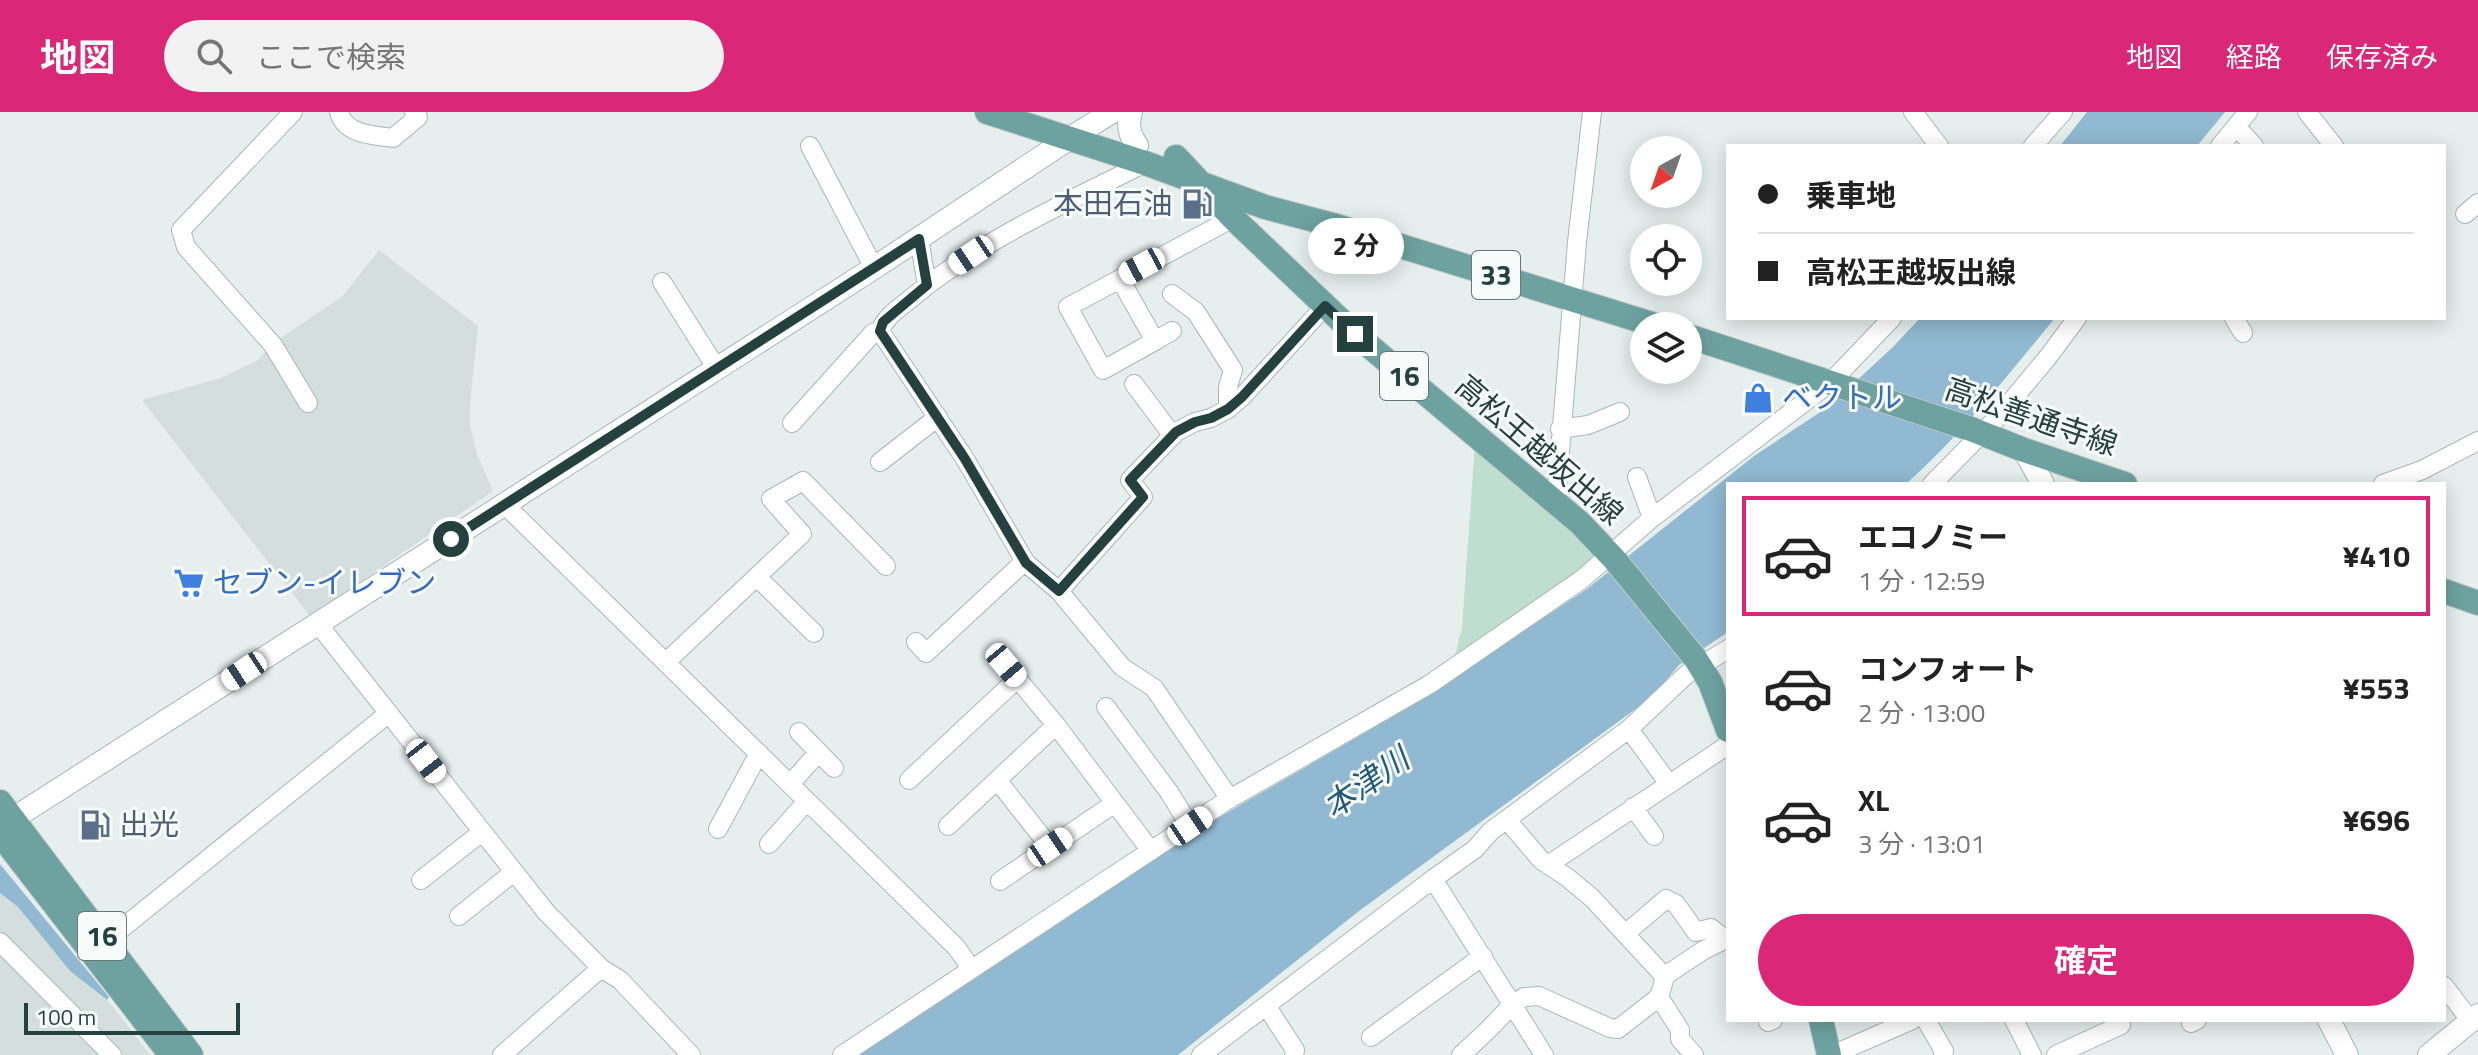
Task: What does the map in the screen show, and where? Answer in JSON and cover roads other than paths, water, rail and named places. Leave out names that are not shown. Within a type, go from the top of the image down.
[{"type":"main road","name":"33","points":[[987,112],[1094,126]]},
{"type":"main road","name":"33","points":[[1015,112],[1094,126],[1132,154],[1200,183],[1250,210],[1333,225],[1630,317]]},
{"type":"main road","name":"33","points":[[1132,154],[1176,157],[1250,210]]},
{"type":"main road","name":"33","points":[[1176,157],[1200,183]]},
{"type":"main road","name":"高松王越坂出線","points":[[1250,210],[1325,306],[1379,355],[1556,501],[1612,557],[1698,662],[1710,682],[1726,725]]},
{"type":"main road","name":"高松善通寺線","points":[[1702,341],[2119,482]]},
{"type":"main road","points":[[2446,592],[2478,603]]},
{"type":"main road","name":"16","points":[[3,820],[98,947],[171,1055]]},
{"type":"main road","name":"16","points":[[98,947],[191,1055]]},
{"type":"main road","points":[[1822,1022],[1830,1055]]},
{"type":"street","points":[[293,112],[181,230],[186,247],[273,345],[308,403]]},
{"type":"street","points":[[339,112],[340,118],[360,133],[393,138],[418,117],[414,112]]},
{"type":"street","points":[[880,331],[883,322],[927,285],[1132,154],[1131,112]]},
{"type":"street","points":[[1556,501],[1577,242],[1592,112]]},
{"type":"street","points":[[1913,112],[1937,144]]},
{"type":"street","points":[[2307,112],[2332,144]]},
{"type":"street","points":[[2035,144],[2058,114]]},
{"type":"street","points":[[2222,144],[2242,119],[2253,144]]},
{"type":"street","points":[[3,820],[318,624],[1094,126]]},
{"type":"street","points":[[810,146],[874,268]]},
{"type":"street","points":[[1172,331],[1105,374],[1062,310],[1250,210]]},
{"type":"street","points":[[919,239],[927,285]]},
{"type":"street","points":[[1120,279],[1155,341]]},
{"type":"street","points":[[662,282],[717,369]]},
{"type":"street","points":[[1172,294],[1196,312],[1233,370],[1228,387],[1228,409]]},
{"type":"street","points":[[1059,591],[1143,497],[1130,480],[1173,436],[1195,422],[1228,409],[1325,306]]},
{"type":"street","points":[[842,1055],[1230,799],[1430,684],[1581,580],[1612,557],[1652,518],[1837,384],[1890,320]]},
{"type":"street","points":[[1934,482],[1976,431],[2038,369],[2075,320]]},
{"type":"street","points":[[880,331],[965,459],[1025,561],[1059,591],[1122,667],[1154,688],[1230,799]]},
{"type":"street","points":[[792,423],[873,333],[880,331]]},
{"type":"street","points":[[1134,384],[1173,436]]},
{"type":"street","points":[[1560,429],[1588,425],[1620,412]]},
{"type":"street","points":[[880,462],[938,417]]},
{"type":"street","points":[[2389,482],[2422,470],[2478,441]]},
{"type":"street","points":[[2024,450],[2042,482]]},
{"type":"street","points":[[1637,477],[1652,518]]},
{"type":"street","points":[[666,662],[802,534],[771,499],[803,481],[886,566]]},
{"type":"street","points":[[505,505],[956,947],[971,968]]},
{"type":"street","points":[[916,642],[926,653],[1025,561]]},
{"type":"street","points":[[757,577],[814,633]]},
{"type":"street","points":[[318,624],[546,912],[601,968],[620,980],[691,1055]]},
{"type":"street","points":[[1201,1055],[1475,849],[1491,831],[1629,729],[1698,662],[1726,650]]},
{"type":"street","points":[[909,780],[1011,672],[1056,725],[1151,851]]},
{"type":"street","points":[[1106,707],[1169,792],[1190,826]]},
{"type":"street","points":[[98,947],[389,713]]},
{"type":"street","points":[[948,826],[1056,725]]},
{"type":"street","points":[[1629,729],[1669,784]]},
{"type":"street","points":[[799,732],[834,768]]},
{"type":"street","points":[[1548,865],[1726,746]]},
{"type":"street","points":[[718,829],[759,753]]},
{"type":"street","points":[[790,784],[818,753]]},
{"type":"street","points":[[997,780],[1050,847]]},
{"type":"street","points":[[769,844],[807,801]]},
{"type":"street","points":[[1000,881],[1115,803]]},
{"type":"street","points":[[1633,807],[1654,836]]},
{"type":"street","points":[[1507,820],[1541,860],[1592,898],[1665,977]]},
{"type":"street","points":[[421,880],[482,832]]},
{"type":"street","points":[[459,916],[514,872]]},
{"type":"street","points":[[1433,879],[1544,1055]]},
{"type":"street","points":[[1461,1055],[1524,997],[1539,996],[1618,1029],[1659,997],[1665,977],[1726,939],[1711,928],[1696,932],[1676,904],[1666,899],[1625,934]]},
{"type":"street","points":[[0,942],[112,1055]]},
{"type":"street","points":[[1371,1037],[1483,956]]},
{"type":"street","points":[[502,1055],[601,968]]},
{"type":"street","points":[[2429,1055],[2474,1018],[2446,988]]},
{"type":"street","points":[[1659,997],[1680,1030],[1680,1039],[1694,1055]]},
{"type":"street","points":[[1267,1007],[1295,1050],[1294,1055]]},
{"type":"street","points":[[1830,1055],[1907,1022]]},
{"type":"street","points":[[1927,1022],[1944,1051],[1943,1055]]},
{"type":"street","points":[[2015,1022],[2032,1055]]},
{"type":"street","points":[[2330,1022],[2347,1055]]},
{"type":"street","points":[[2056,1055],[2078,1050],[2121,1025]]},
{"type":"water","points":[[2087,112],[2225,112],[2199,144],[2062,144]]},
{"type":"water","name":"本津川","points":[[1918,320],[2053,320],[1965,425],[1908,482],[1726,482],[1726,633],[1679,665],[1652,697],[1359,911],[1178,1055],[856,1055],[1180,840],[1406,709],[1587,589],[1754,456],[1828,407]]},
{"type":"water","points":[[0,864],[109,997],[107,1000],[70,971],[18,907],[0,893]]},
{"type":"place","name":"本田石油","points":[[1197,204]]},
{"type":"place","name":"ベクトル","points":[[1758,398]]},
{"type":"place","name":"セブン-イレブン","points":[[189,583]]},
{"type":"place","name":"出光","points":[[95,825]]}]
